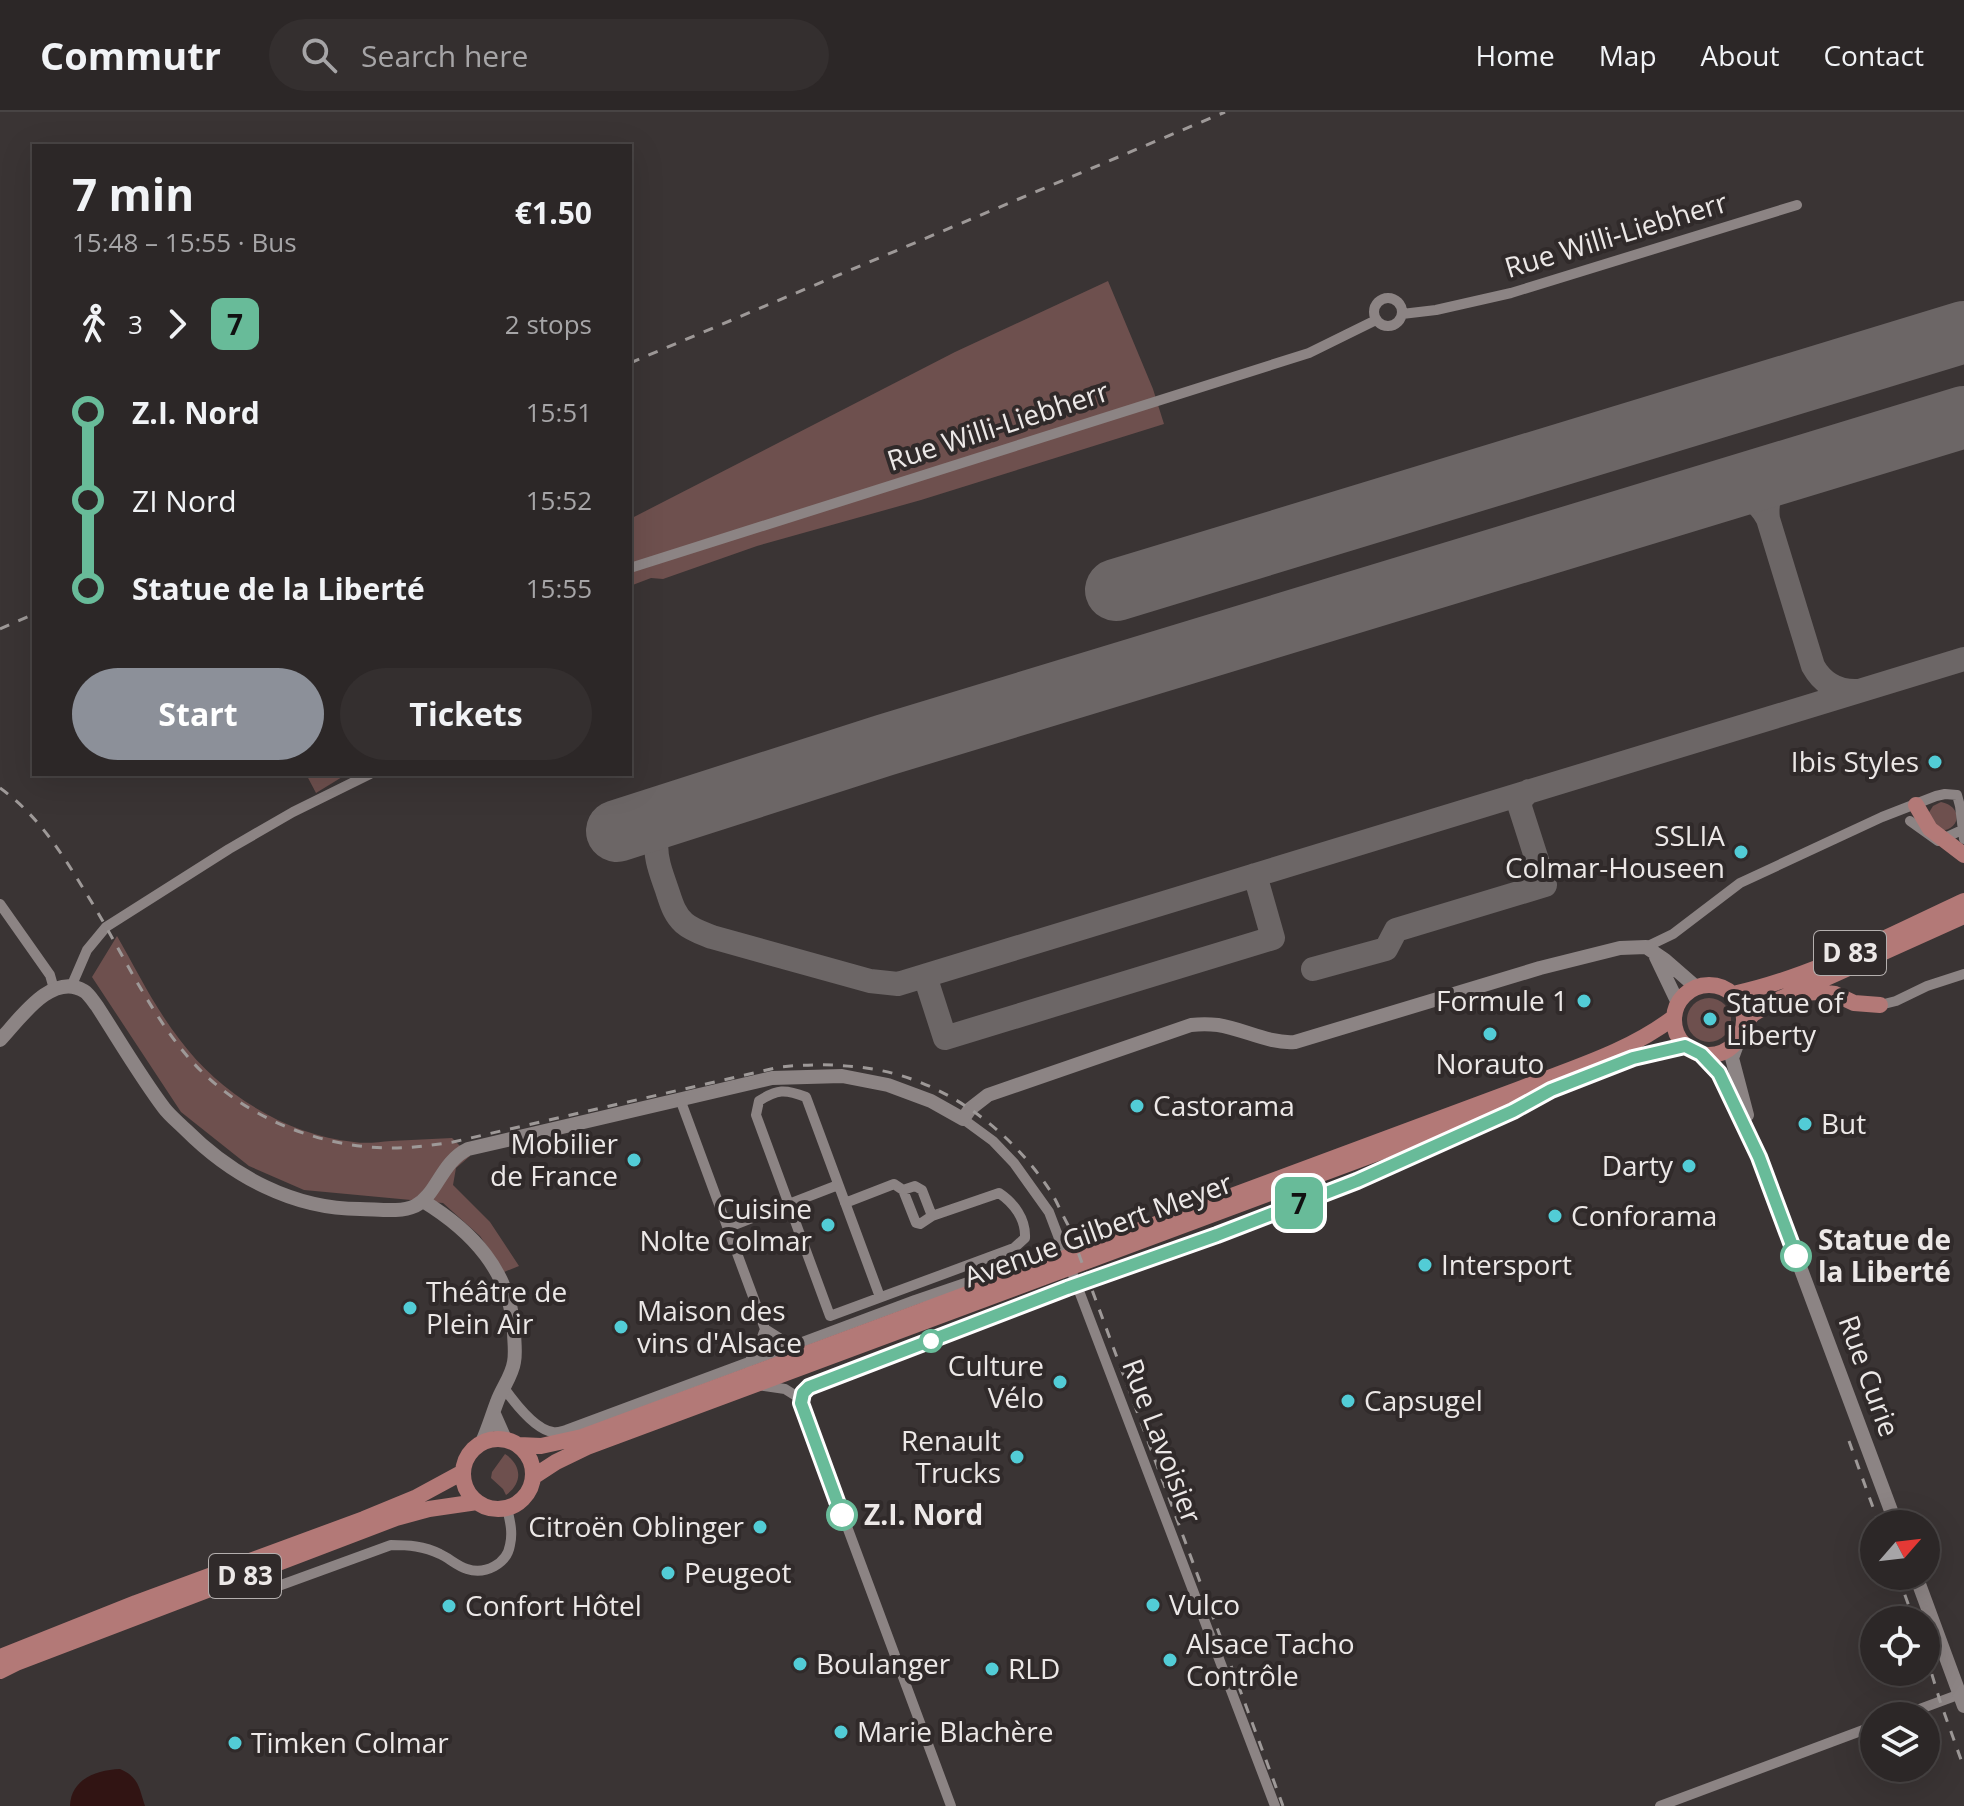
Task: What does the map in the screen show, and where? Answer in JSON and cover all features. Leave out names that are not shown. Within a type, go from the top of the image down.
[{"type":"main road","points":[[1915,810],[1930,829],[1964,855]]},
{"type":"main road","name":"D 83","points":[[1733,994],[1799,976],[1964,901]]},
{"type":"main road","name":"D 83","points":[[1742,1030],[1757,1011],[1964,916]]},
{"type":"main road","points":[[1716,985],[1733,994],[1744,1013],[1742,1030],[1733,1045],[1713,1055],[1701,1054],[1685,1046],[1675,1028],[1676,1010],[1689,991],[1716,985]]},
{"type":"main road","points":[[1793,993],[1835,994],[1854,1003],[1880,1005]]},
{"type":"main road","name":"Avenue Gilbert Meyer","points":[[482,1442],[495,1438],[541,1446],[582,1437],[1058,1266],[1631,1044],[1655,1032],[1676,1010]]},
{"type":"main road","name":"Avenue Gilbert Meyer","points":[[1093,1253],[1633,1058],[1685,1046]]},
{"type":"main road","name":"Avenue Gilbert Meyer","points":[[507,1508],[525,1497],[533,1477],[587,1447],[756,1385],[1058,1266]]},
{"type":"main road","points":[[482,1442],[468,1454],[463,1472],[466,1489],[477,1502],[488,1508],[507,1508]]},
{"type":"main road","points":[[512,1442],[530,1459],[533,1477]]},
{"type":"main road","name":"D 83","points":[[0,1657],[364,1519],[415,1498],[463,1472]]},
{"type":"main road","name":"D 83","points":[[5,1667],[396,1518],[429,1509],[477,1502]]},
{"type":"street","name":"Rue Willi-Liebherr","points":[[1402,314],[1436,310],[1511,293],[1797,205]]},
{"type":"street","name":"Rue Willi-Liebherr","points":[[1385,298],[1394,299],[1402,314],[1397,322],[1384,325],[1376,320],[1375,307],[1385,298]]},
{"type":"street","name":"Rue Willi-Liebherr","points":[[632,567],[1309,353],[1376,320]]},
{"type":"street","points":[[71,987],[87,950],[106,927],[293,812],[366,776]]},
{"type":"street","points":[[1655,953],[1673,934],[1740,883],[1882,817],[1915,810],[1945,794],[1957,795],[1963,834],[1943,839]]},
{"type":"street","points":[[0,904],[50,975],[54,989]]},
{"type":"street","points":[[1655,953],[1673,934]]},
{"type":"street","points":[[0,1040],[42,995],[54,989],[71,987],[85,991],[166,1111],[223,1163],[284,1196],[342,1209],[404,1209],[423,1201],[449,1163],[468,1149],[772,1078],[842,1076],[888,1085],[931,1101],[963,1119],[988,1095],[1191,1025],[1221,1025],[1283,1043],[1295,1042],[1540,968],[1620,948],[1655,953],[1696,987]]},
{"type":"street","points":[[1655,953],[1676,1010]]},
{"type":"street","points":[[1880,1005],[1964,974]]},
{"type":"street","name":"Rue Curie","points":[[1742,1030],[1732,1058],[1733,1066],[1759,1157],[1891,1510]]},
{"type":"street","name":"Rue Curie","points":[[1701,1054],[1719,1073],[1759,1157]]},
{"type":"street","points":[[951,1806],[804,1412],[803,1393],[809,1387],[1067,1288],[1357,1181],[1513,1111],[1551,1090]]},
{"type":"street","points":[[845,1203],[894,1184],[903,1190],[916,1223],[920,1224],[932,1216],[999,1193],[1009,1200],[1026,1226],[1025,1238],[1014,1248],[830,1316],[756,1115],[759,1101],[773,1092],[789,1091],[806,1097],[838,1185],[880,1297]]},
{"type":"street","points":[[680,1099],[765,1329],[784,1341],[796,1344]]},
{"type":"street","name":"Rue Lavoisier","points":[[963,1119],[993,1141],[1014,1163],[1049,1212],[1275,1806]]},
{"type":"street","points":[[729,1227],[838,1185]]},
{"type":"street","points":[[903,1190],[915,1186],[922,1190],[932,1216]]},
{"type":"street","points":[[423,1201],[456,1223],[476,1242],[502,1282],[510,1306],[514,1363],[482,1442]]},
{"type":"street","name":"Avenue Gilbert Meyer","points":[[504,1388],[533,1422],[550,1432],[566,1430],[1015,1266],[1058,1266]]},
{"type":"street","points":[[880,1297],[915,1300]]},
{"type":"street","points":[[866,1318],[880,1297]]},
{"type":"street","points":[[748,1363],[757,1351],[765,1329]]},
{"type":"street","points":[[756,1385],[785,1389],[801,1399]]},
{"type":"street","points":[[494,1414],[512,1442]]},
{"type":"street","points":[[262,1592],[391,1545],[413,1545],[438,1553],[465,1569],[482,1572],[496,1566],[510,1549],[512,1528],[507,1508]]},
{"type":"street","points":[[1921,1590],[1963,1698],[1940,1705]]},
{"type":"street","points":[[1660,1806],[1860,1731]]},
{"type":"shaded area","points":[[1108,281],[1153,389],[1164,424],[921,500],[757,546],[663,579],[651,578],[632,585],[632,518],[955,352]]},
{"type":"shaded area","points":[[307,776],[344,776],[316,793]]},
{"type":"shaded area","points":[[1941,802],[1953,808],[1957,817],[1953,826],[1941,831],[1928,814],[1933,806]]},
{"type":"shaded area","points":[[117,936],[154,1002],[196,1060],[257,1109],[304,1131],[354,1142],[452,1138],[470,1156],[456,1168],[453,1185],[490,1222],[519,1266],[504,1272],[480,1236],[443,1203],[304,1190],[249,1166],[181,1112],[92,977]]},
{"type":"shaded area","points":[[1709,998],[1724,1005],[1731,1020],[1724,1035],[1709,1042],[1694,1035],[1687,1020],[1694,1005]]},
{"type":"shaded area","points":[[505,1454],[515,1463],[518,1474],[518,1480],[506,1495],[491,1478]]},
{"type":"shaded area","points":[[120,1769],[135,1779],[145,1806],[70,1806],[75,1789],[86,1778],[102,1771]]},
{"type":"taxiway","points":[[1794,469],[1773,490],[1768,503],[1768,519],[1813,666],[1821,678],[1832,686],[1858,691]]},
{"type":"taxiway","points":[[1719,492],[1748,498],[1759,506],[1768,519]]},
{"type":"taxiway","points":[[685,809],[664,825],[656,844],[670,899],[684,923],[712,937],[870,981],[898,984],[1964,659]]},
{"type":"taxiway","points":[[1313,969],[1386,949],[1396,930],[1545,885],[1520,807],[1521,799],[1529,791]]},
{"type":"taxiway","points":[[925,976],[945,1038],[1273,938],[1255,875]]},
{"type":"runway","points":[[1116,590],[1964,332]]},
{"type":"runway","points":[[617,831],[885,745],[1964,417]]},
{"type":"railway","points":[[632,362],[1225,112]]},
{"type":"railway","points":[[0,629],[32,615]]},
{"type":"railway","points":[[0,788],[42,827],[64,858],[147,999],[183,1051],[226,1092],[277,1123],[305,1134],[363,1146],[400,1148],[453,1142],[780,1067],[812,1065],[866,1068],[894,1074],[921,1083],[972,1110],[1015,1147],[1034,1169],[1051,1192],[1068,1225],[1283,1806]]},
{"type":"railway","points":[[1849,1441],[1874,1510]]},
{"type":"railway","points":[[1903,1590],[1909,1606]]},
{"type":"railway","points":[[1935,1686],[1964,1768]]},
{"type":"bus line","name":"7","points":[[842,1515],[801,1403],[803,1393],[809,1387],[1357,1181],[1513,1111],[1551,1090],[1633,1058],[1685,1046],[1701,1054],[1719,1073],[1759,1157],[1796,1256]]},
{"type":"place","name":"Ibis Styles","points":[[1935,762]]},
{"type":"place","name":"SSLIA Colmar-Houseen","points":[[1741,852]]},
{"type":"place","name":"Formule 1","points":[[1584,1001]]},
{"type":"place","name":"Statue of Liberty","points":[[1710,1019]]},
{"type":"place","name":"Norauto","points":[[1490,1034]]},
{"type":"place","name":"Castorama","points":[[1137,1106]]},
{"type":"place","name":"But","points":[[1805,1124]]},
{"type":"place","name":"Mobilier de France","points":[[634,1160]]},
{"type":"place","name":"Darty","points":[[1689,1166]]},
{"type":"place","name":"Conforama","points":[[1555,1216]]},
{"type":"place","name":"Cuisine Nolte Colmar","points":[[828,1225]]},
{"type":"place","name":"Statue de la Liberté","points":[[1796,1256]]},
{"type":"place","name":"Intersport","points":[[1425,1265]]},
{"type":"place","name":"Théâtre de Plein Air","points":[[410,1308]]},
{"type":"place","name":"Maison des vins d'Alsace","points":[[621,1327]]},
{"type":"place","name":"Culture Vélo","points":[[1060,1382]]},
{"type":"place","name":"Capsugel","points":[[1348,1401]]},
{"type":"place","name":"Renault Trucks","points":[[1017,1457]]},
{"type":"place","name":"Z.I. Nord","points":[[842,1515]]},
{"type":"place","name":"Citroën Oblinger","points":[[760,1527]]},
{"type":"place","name":"Peugeot","points":[[668,1573]]},
{"type":"place","name":"Vulco","points":[[1153,1605]]},
{"type":"place","name":"Confort Hôtel","points":[[449,1606]]},
{"type":"place","name":"Alsace Tacho Contrôle","points":[[1170,1660]]},
{"type":"place","name":"Boulanger","points":[[800,1664]]},
{"type":"place","name":"RLD","points":[[992,1669]]},
{"type":"place","name":"Marie Blachère","points":[[841,1732]]},
{"type":"place","name":"Timken Colmar","points":[[235,1743]]}]
